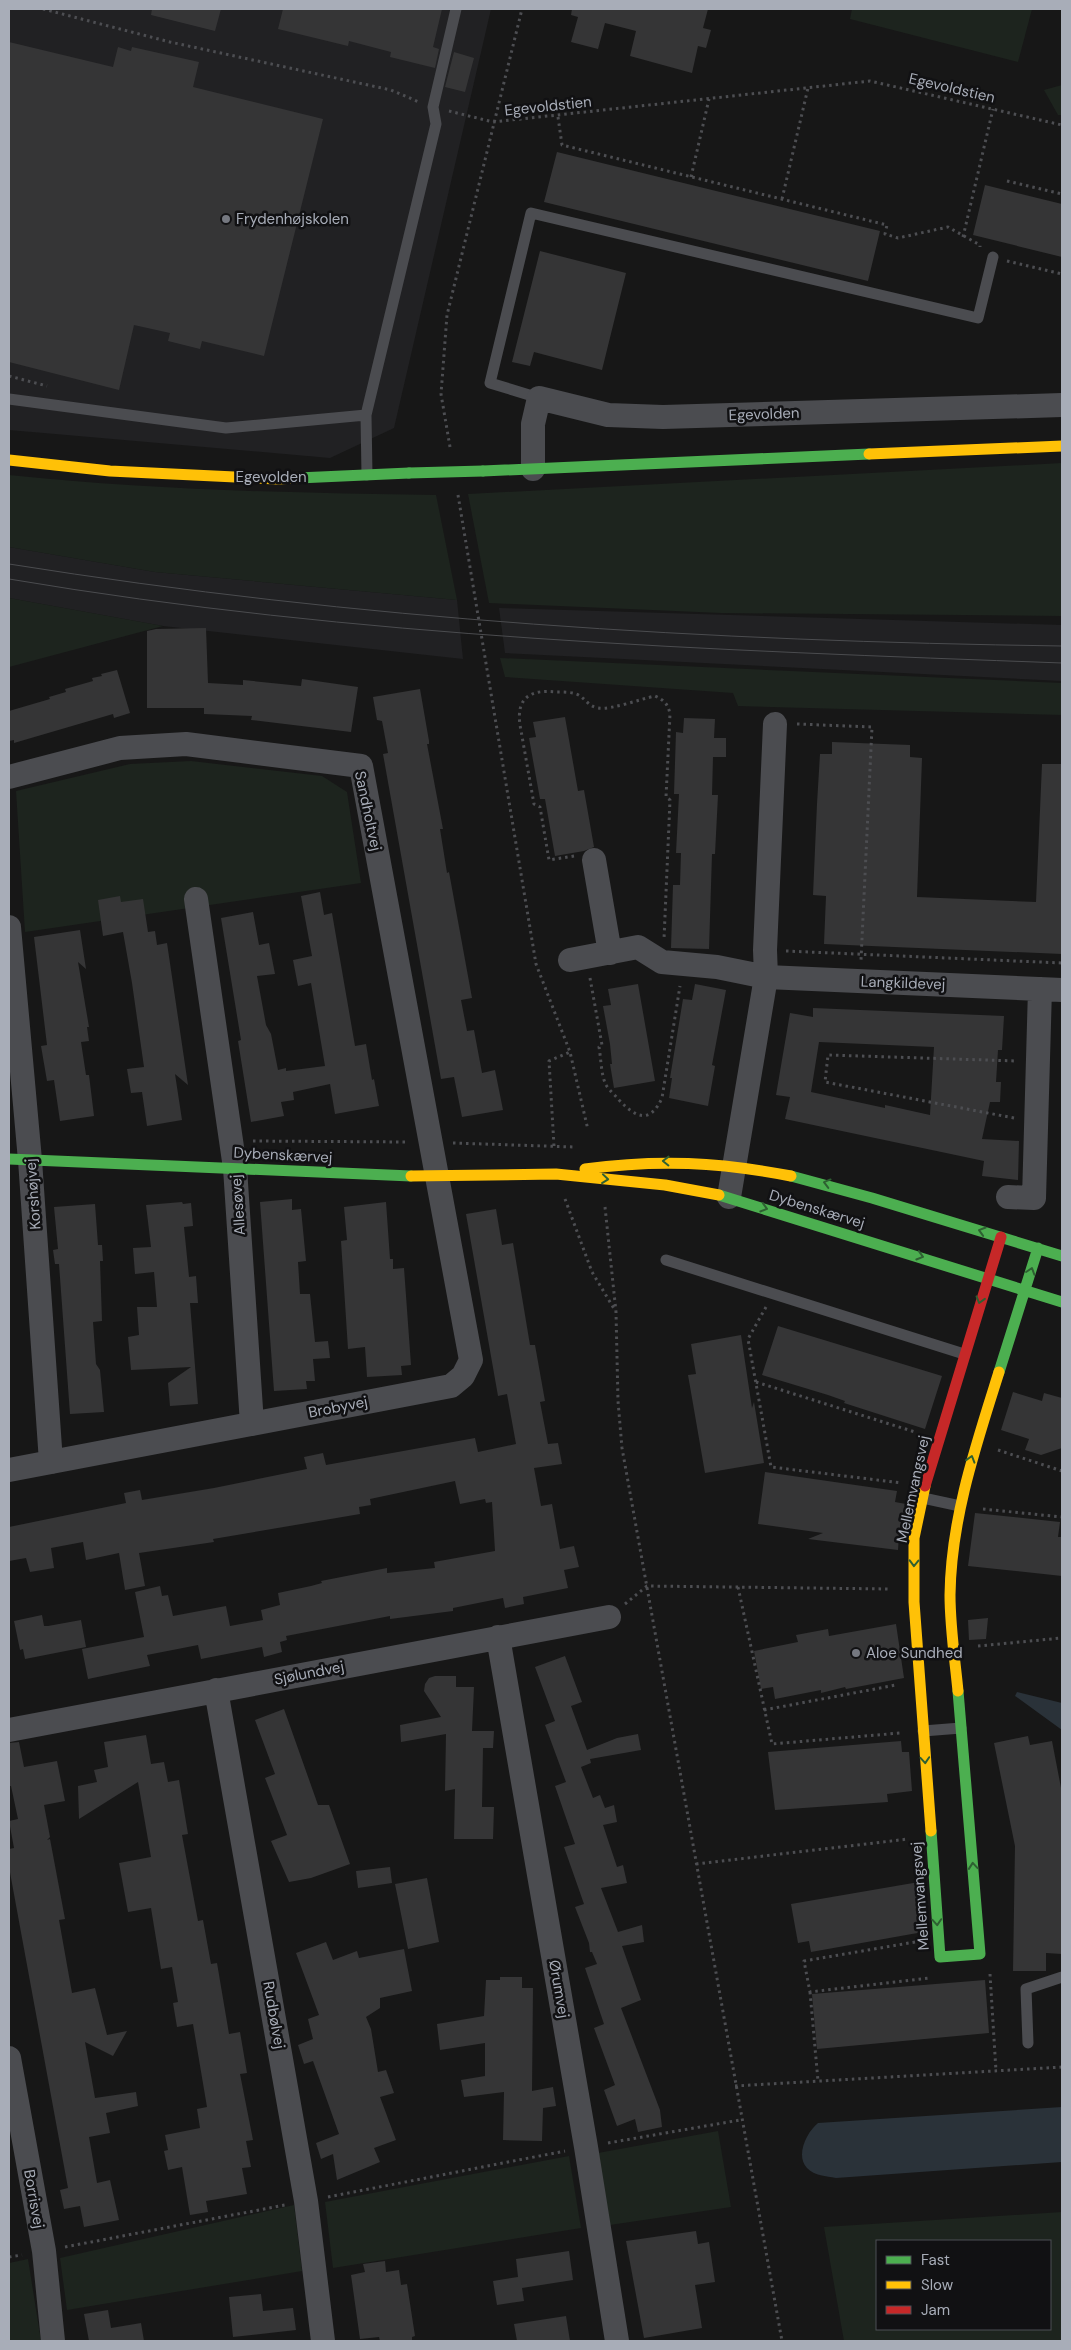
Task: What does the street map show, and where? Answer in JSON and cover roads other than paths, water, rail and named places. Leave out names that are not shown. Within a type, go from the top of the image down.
[{"type":"street","name":"Egevolden","points":[[539,398],[608,415],[664,417],[1062,405]]},
{"type":"street","points":[[533,469],[533,424],[539,398]]},
{"type":"street","name":"Egevolden","points":[[9,460],[110,471],[258,478],[483,471],[1062,446]]},
{"type":"street","points":[[730,1197],[766,977],[765,950],[774,724]]},
{"type":"street","name":"Sandholtvej","points":[[9,777],[120,748],[186,744],[361,766],[437,1177]]},
{"type":"street","points":[[594,860],[610,953]]},
{"type":"street","name":"Allesøvej","points":[[196,899],[236,1168],[252,1424]]},
{"type":"street","name":"Korshøjvej","points":[[9,927],[20,1159],[51,1462]]},
{"type":"street","name":"Langkildevej","points":[[578,959],[638,947],[673,963],[717,967],[766,977],[1051,989],[1038,1062],[1034,1198],[1008,1197]]},
{"type":"street","name":"Dybenskærvej","points":[[20,1159],[437,1177],[556,1174],[665,1185],[730,1197],[1062,1302]]},
{"type":"street","name":"Dybenskærvej","points":[[556,1174],[623,1162],[734,1165],[824,1182],[1062,1256]]},
{"type":"street","name":"Brobyvej","points":[[9,1470],[451,1386],[464,1376],[471,1360],[437,1177]]},
{"type":"street","name":"Mellemvangsvej","points":[[961,1728],[980,1954],[940,1957],[914,1589],[914,1538],[938,1439],[1000,1236]]},
{"type":"street","points":[[961,1728],[950,1596],[955,1533],[976,1443],[1038,1248]]},
{"type":"street","name":"Sjølundvej","points":[[9,1730],[609,1616]]},
{"type":"street","name":"Ørumvej","points":[[498,1637],[586,2147],[617,2341]]},
{"type":"street","name":"Rudbølvej","points":[[216,1690],[306,2201],[323,2341]]},
{"type":"street","name":"Borrisvej","points":[[9,2058],[44,2251],[53,2341]]},
{"type":"lane","points":[[367,475],[366,415],[436,124],[433,107],[456,9]]},
{"type":"lane","points":[[539,398],[490,383],[530,213],[978,318],[993,257]]},
{"type":"lane","points":[[9,400],[226,428],[366,415]]},
{"type":"lane","points":[[666,1260],[964,1354]]},
{"type":"lane","points":[[923,1498],[960,1506]]},
{"type":"lane","points":[[923,1732],[961,1728]]},
{"type":"lane","points":[[1028,2043],[1026,1989],[1062,1977]]},
{"type":"tram line","points":[[9,564],[271,600],[534,624],[665,633],[797,639],[1062,646]]},
{"type":"tram line","points":[[9,579],[140,599],[402,628],[666,646],[1062,663]]},
{"type":"place","name":"Frydenhøjskolen","points":[[226,219]]},
{"type":"place","name":"Aloe Sundhed","points":[[856,1653]]}]
